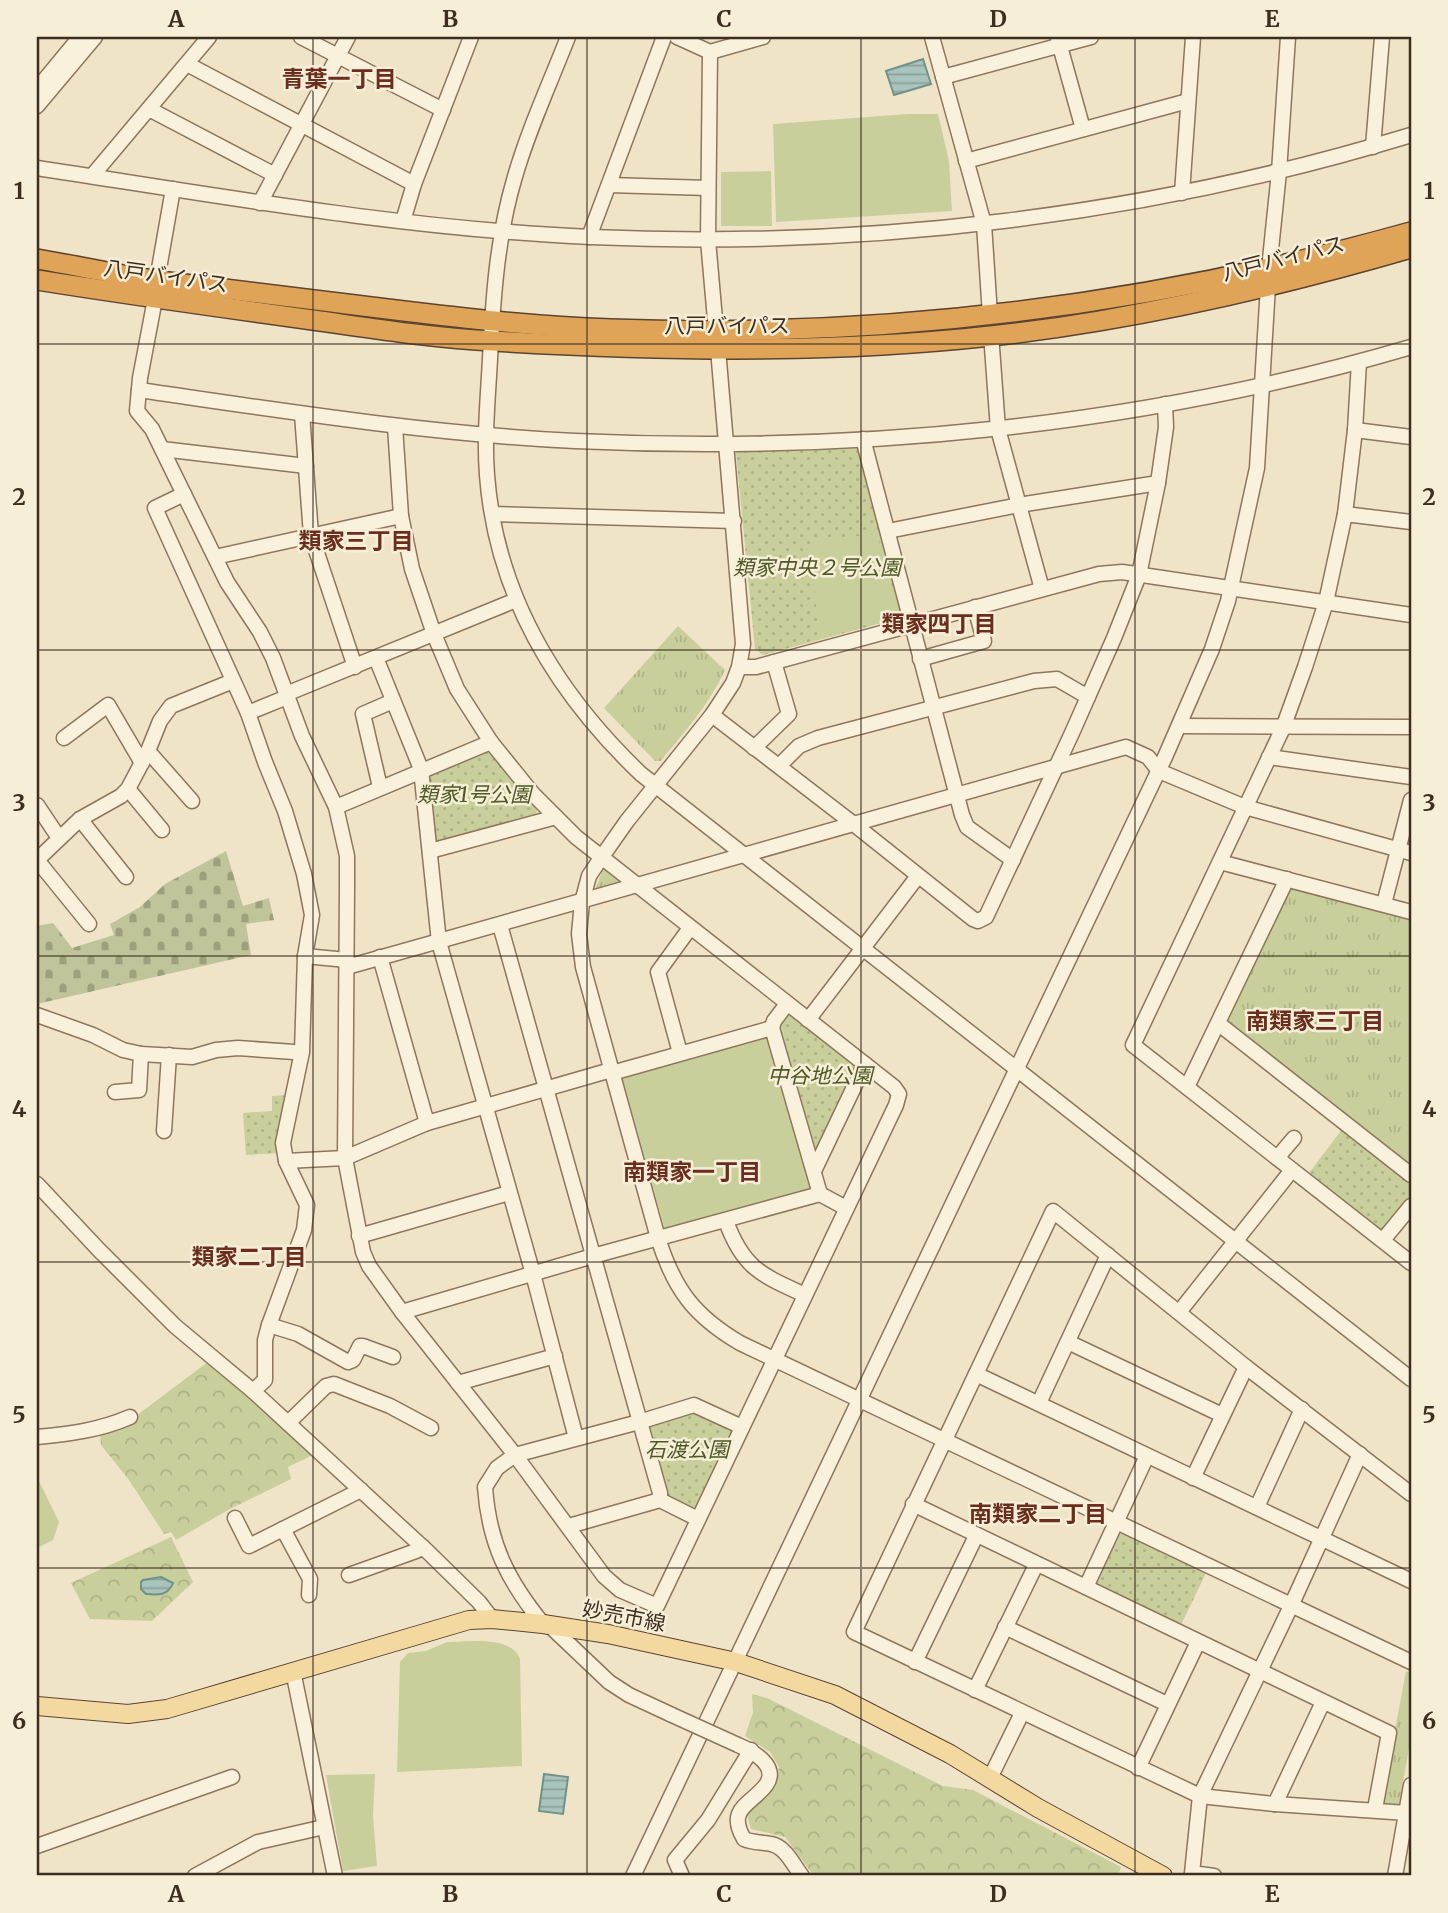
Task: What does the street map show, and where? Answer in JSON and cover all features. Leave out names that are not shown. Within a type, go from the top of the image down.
[{"type":"highway","name":"八戸バイパス","points":[[1268,278],[1411,232]]},
{"type":"highway","name":"八戸バイパス","points":[[37,280],[156,290],[409,333],[491,331],[850,346],[990,325],[1097,321],[1268,278],[1411,248]]},
{"type":"highway","name":"八戸バイパス","points":[[37,259],[156,290]]},
{"type":"main road","name":"妙売市線","points":[[37,1706],[128,1714],[167,1709],[469,1620],[492,1619],[608,1634],[736,1662],[835,1695],[950,1754],[1038,1808],[1163,1876]]},
{"type":"street","points":[[37,89],[80,37]]},
{"type":"street","points":[[37,106],[95,37]]},
{"type":"street","points":[[92,176],[209,37]]},
{"type":"street","points":[[301,37],[443,110]]},
{"type":"street","points":[[260,203],[348,37]]},
{"type":"street","points":[[403,221],[414,184],[471,37]]},
{"type":"street","points":[[568,37],[514,178],[501,230],[491,331],[486,434],[487,477],[502,557],[516,600],[552,670],[583,714],[612,747],[656,786],[1411,1379]]},
{"type":"street","points":[[589,237],[664,37]]},
{"type":"street","points":[[677,37],[710,52],[763,37]]},
{"type":"street","points":[[932,37],[984,224],[998,429],[1042,589]]},
{"type":"street","points":[[943,77],[1058,41],[1091,37]]},
{"type":"street","points":[[1182,193],[1193,37]]},
{"type":"street","points":[[633,1876],[1159,771],[1212,649],[1232,589],[1257,468],[1268,278],[1279,172],[1288,37]]},
{"type":"street","points":[[1373,147],[1382,37]]},
{"type":"street","points":[[1058,41],[1083,128]]},
{"type":"street","points":[[710,52],[708,240],[743,644],[733,682],[712,715],[589,876],[582,902],[579,934],[583,967],[666,1263],[685,1298],[705,1320],[740,1343],[1411,1662]]},
{"type":"street","points":[[187,64],[414,184]]},
{"type":"street","points":[[967,161],[1188,101]]},
{"type":"street","points":[[149,109],[275,176]]},
{"type":"street","points":[[37,167],[260,203],[403,221],[589,237],[708,240],[854,236],[984,224],[1083,211],[1279,172],[1411,135]]},
{"type":"street","points":[[609,185],[708,188]]},
{"type":"street","points":[[173,189],[137,411],[152,429],[163,449],[227,582],[260,632],[273,658],[302,736],[336,807],[347,856],[345,1158],[359,1236],[369,1266],[569,1526],[604,1576],[620,1590],[657,1606],[899,1094],[865,1064],[601,858],[533,794],[491,742],[457,689],[434,634],[412,569],[401,516],[395,426]]},
{"type":"street","points":[[139,390],[395,426],[573,440],[727,444],[863,439],[998,429],[1165,404],[1263,385],[1411,347]]},
{"type":"street","points":[[1359,362],[1355,430],[1345,514],[1326,603],[1283,728],[1133,1045],[1411,1263]]},
{"type":"street","points":[[712,715],[973,919],[978,921],[986,917],[1057,767],[1139,575],[1158,482],[1166,427],[1165,404]]},
{"type":"street","points":[[302,414],[312,535],[355,667]]},
{"type":"street","points":[[1355,430],[1411,438]]},
{"type":"street","points":[[863,439],[967,827],[1013,860]]},
{"type":"street","points":[[163,449],[306,466]]},
{"type":"street","points":[[888,531],[1019,505],[1158,482]]},
{"type":"street","points":[[184,494],[155,508],[248,713],[285,811],[304,874],[312,915],[305,956],[302,1052],[283,1143],[286,1161],[307,1205],[304,1230],[265,1340],[265,1381],[253,1391]]},
{"type":"street","points":[[493,514],[733,521]]},
{"type":"street","points":[[1345,514],[1411,522]]},
{"type":"street","points":[[215,556],[401,516]]},
{"type":"street","points":[[739,667],[757,667],[1099,574],[1122,572],[1411,615]]},
{"type":"street","points":[[248,713],[516,600]]},
{"type":"street","points":[[920,659],[984,641],[975,607]]},
{"type":"street","points":[[376,658],[421,769],[439,942],[533,1274],[576,1438]]},
{"type":"street","points":[[754,748],[789,714],[774,662]]},
{"type":"street","points":[[779,766],[799,746],[818,738],[1034,681],[1057,679],[1088,697]]},
{"type":"street","points":[[89,924],[37,860],[80,819],[121,796],[128,789],[160,721],[171,706],[233,681]]},
{"type":"street","points":[[380,787],[363,714],[393,701]]},
{"type":"street","points":[[64,738],[108,705],[145,757],[192,801]]},
{"type":"street","points":[[1180,726],[1411,727]]},
{"type":"street","points":[[336,807],[421,769],[491,742]]},
{"type":"street","points":[[305,956],[347,964],[439,942],[1126,747],[1148,757],[1159,771],[1245,807],[1405,851]]},
{"type":"street","points":[[1269,757],[1411,776]]},
{"type":"street","points":[[128,789],[162,830]]},
{"type":"street","points":[[1384,904],[1405,851],[1411,800]]},
{"type":"street","points":[[37,805],[59,838]]},
{"type":"street","points":[[430,851],[556,817]]},
{"type":"street","points":[[80,819],[126,877]]},
{"type":"street","points":[[1220,862],[1411,912]]},
{"type":"street","points":[[808,1020],[918,876]]},
{"type":"street","points":[[1187,1087],[1287,879]]},
{"type":"street","points":[[499,925],[660,1500]]},
{"type":"street","points":[[681,1053],[658,972],[690,928]]},
{"type":"street","points":[[380,957],[427,1123]]},
{"type":"street","points":[[788,1004],[774,1021],[772,1028],[820,1194]]},
{"type":"street","points":[[37,1016],[93,1035],[123,1050],[141,1054],[192,1057],[216,1050],[238,1048],[294,1052]]},
{"type":"street","points":[[1219,1024],[1411,1175]]},
{"type":"street","points":[[286,1161],[345,1158],[427,1123],[772,1028]]},
{"type":"street","points":[[114,1092],[139,1090],[141,1054]]},
{"type":"street","points":[[164,1131],[169,1055]]},
{"type":"street","points":[[814,1171],[865,1064]]},
{"type":"street","points":[[1278,1158],[1294,1138]]},
{"type":"street","points":[[1180,1311],[1292,1170]]},
{"type":"street","points":[[37,1184],[175,1326],[253,1391],[423,1547],[479,1602],[492,1619]]},
{"type":"street","points":[[359,1236],[509,1193]]},
{"type":"street","points":[[402,1312],[820,1194],[846,1208]]},
{"type":"street","points":[[1383,1240],[1411,1206]]},
{"type":"street","points":[[1407,1813],[1200,1796],[854,1632],[1054,1211],[1246,1367],[1411,1494]]},
{"type":"street","points":[[726,1221],[735,1244],[746,1261],[774,1281],[805,1295]]},
{"type":"street","points":[[1038,1403],[1108,1255]]},
{"type":"street","points":[[269,1325],[298,1334],[348,1362],[353,1360],[360,1346],[393,1357]]},
{"type":"street","points":[[1068,1342],[1222,1415]]},
{"type":"street","points":[[458,1383],[555,1356]]},
{"type":"street","points":[[1193,1478],[1246,1367]]},
{"type":"street","points":[[976,1374],[1411,1581]]},
{"type":"street","points":[[288,1423],[330,1384],[390,1406],[431,1428]]},
{"type":"street","points":[[742,1427],[694,1405],[514,1455],[497,1468],[485,1487],[486,1495],[498,1553],[512,1583],[547,1625],[609,1682],[629,1695],[744,1748],[763,1760],[769,1770],[769,1779],[737,1816],[738,1830],[744,1839],[757,1844],[772,1844],[782,1849],[802,1876]]},
{"type":"street","points":[[1257,1507],[1302,1409]]},
{"type":"street","points":[[37,1437],[84,1432],[130,1417]]},
{"type":"street","points":[[1214,1876],[1192,1873],[1200,1796],[1360,1454]]},
{"type":"street","points":[[1086,1587],[1147,1456]]},
{"type":"street","points":[[235,1518],[249,1546],[361,1490]]},
{"type":"street","points":[[569,1526],[660,1500],[698,1519]]},
{"type":"street","points":[[913,1504],[1390,1733],[1374,1809]]},
{"type":"street","points":[[283,1529],[310,1578],[309,1595]]},
{"type":"street","points":[[915,1662],[976,1536]]},
{"type":"street","points":[[349,1575],[423,1547]]},
{"type":"street","points":[[975,1690],[1036,1565]]},
{"type":"street","points":[[1005,1628],[1167,1704]]},
{"type":"street","points":[[1138,1768],[1198,1642]]},
{"type":"street","points":[[293,1671],[335,1876]]},
{"type":"street","points":[[1275,1804],[1323,1702]]},
{"type":"street","points":[[990,1778],[1022,1713]]},
{"type":"street","points":[[682,1876],[675,1860],[708,1820],[744,1748]]},
{"type":"street","points":[[37,1846],[232,1777]]},
{"type":"street","points":[[1395,1876],[1411,1785]]},
{"type":"street","points":[[195,1876],[258,1842],[324,1827]]},
{"type":"green space","points":[[938,114],[949,161],[952,211],[776,222],[773,124]]},
{"type":"green space","points":[[771,171],[772,226],[721,226],[721,172]]},
{"type":"green space","name":"類家中央２号公園","points":[[854,445],[859,451],[904,617],[763,655],[755,649],[736,453],[739,448]]},
{"type":"green space","points":[[877,534],[900,614],[821,637],[810,545],[814,541]]},
{"type":"green space","points":[[678,626],[725,670],[696,717],[661,761],[655,761],[604,708]]},
{"type":"green space","name":"類家1号公園","points":[[488,749],[537,810],[536,817],[440,844],[433,840],[427,775]]},
{"type":"green space","points":[[226,851],[243,906],[269,898],[274,920],[246,924],[251,955],[37,1004],[37,926],[53,923],[72,948],[114,935],[110,924],[140,907],[165,884]]},
{"type":"green space","points":[[603,869],[624,885],[594,893]]},
{"type":"green space","points":[[1288,886],[1411,916],[1411,1169],[1227,1024],[1225,1019]]},
{"type":"green space","name":"中谷地公園","points":[[786,1013],[790,1013],[856,1064],[857,1070],[817,1151],[811,1152],[777,1028]]},
{"type":"green space","points":[[770,1033],[815,1192],[666,1233],[621,1074]]},
{"type":"green space","points":[[291,1095],[282,1153],[246,1155],[243,1113],[272,1111],[272,1096]]},
{"type":"green space","points":[[1343,1128],[1411,1180],[1411,1199],[1383,1232],[1309,1173]]},
{"type":"green space","points":[[209,1361],[313,1455],[288,1467],[291,1479],[228,1510],[176,1540],[171,1532],[164,1534],[129,1480],[101,1445],[100,1434],[128,1422]]},
{"type":"green space","name":"石渡公園","points":[[693,1410],[731,1428],[733,1433],[697,1509],[692,1511],[665,1498],[646,1425]]},
{"type":"green space","points":[[37,1477],[59,1522],[53,1540],[37,1548]]},
{"type":"green space","points":[[1122,1533],[1206,1573],[1181,1625],[1097,1586],[1096,1582],[1118,1536]]},
{"type":"green space","points":[[171,1537],[193,1582],[152,1621],[90,1619],[71,1583]]},
{"type":"green space","points":[[447,1642],[498,1643],[515,1651],[520,1659],[522,1766],[397,1772],[400,1662],[408,1653],[426,1651]]},
{"type":"green space","points":[[1406,1671],[1411,1673],[1411,1737],[1399,1805],[1395,1808],[1383,1808],[1381,1804]]},
{"type":"green space","points":[[752,1694],[767,1698],[943,1786],[973,1790],[1121,1867],[1118,1876],[814,1876],[785,1837],[751,1829],[747,1815],[776,1783],[779,1767],[770,1752],[745,1736],[753,1712]]},
{"type":"green space","points":[[375,1774],[373,1816],[377,1866],[343,1871],[326,1775]]},
{"type":"water","points":[[923,59],[931,84],[894,95],[886,71]]},
{"type":"water","points":[[161,1577],[173,1583],[165,1592],[146,1594],[141,1589],[143,1580]]},
{"type":"water","points":[[544,1774],[568,1777],[563,1814],[539,1811]]},
{"type":"district","name":"青葉一丁目","points":[[339,78]]},
{"type":"district","name":"類家三丁目","points":[[356,540]]},
{"type":"district","name":"類家四丁目","points":[[939,623]]},
{"type":"district","name":"南類家三丁目","points":[[1315,1020]]},
{"type":"district","name":"南類家一丁目","points":[[692,1171]]},
{"type":"district","name":"類家二丁目","points":[[249,1256]]},
{"type":"district","name":"南類家二丁目","points":[[1038,1513]]}]
